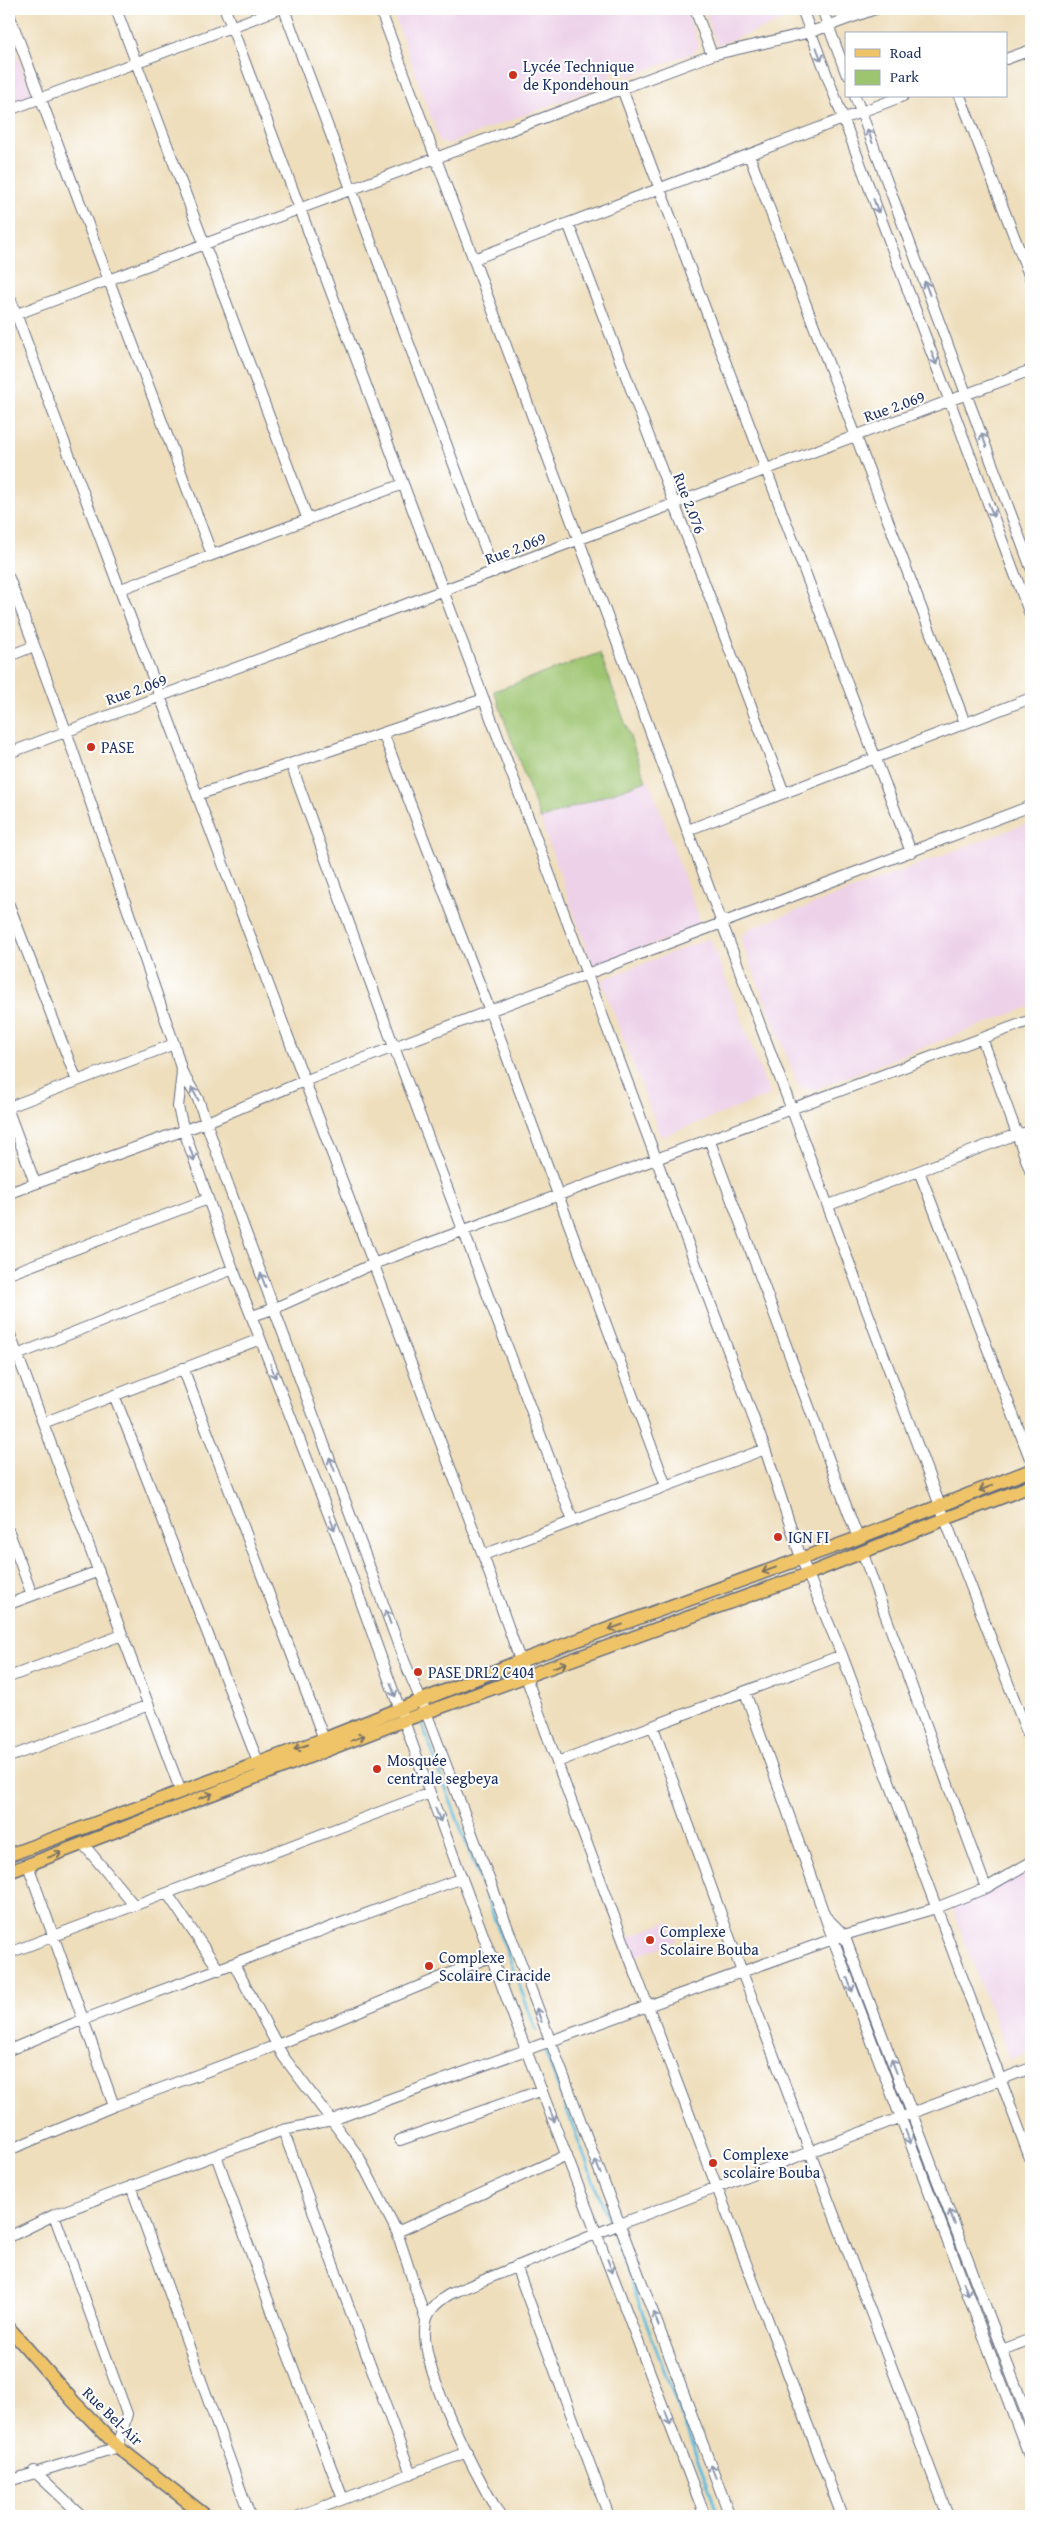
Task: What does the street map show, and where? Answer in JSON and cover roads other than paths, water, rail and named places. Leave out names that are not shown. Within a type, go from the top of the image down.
[{"type":"main road","points":[[9,1855],[324,1738],[520,1661],[858,1538],[1031,1470]]},
{"type":"main road","points":[[9,1872],[84,1845],[426,1712],[863,1554],[945,1518],[1031,1486]]},
{"type":"main road","name":"Rue Bel-Air","points":[[9,2328],[74,2402],[118,2447],[206,2516]]},
{"type":"street","points":[[116,9],[308,520]]},
{"type":"street","points":[[225,9],[765,1449],[801,1558],[842,1655],[1031,2161]]},
{"type":"street","points":[[9,110],[279,9]]},
{"type":"street","points":[[284,9],[494,572]]},
{"type":"street","points":[[380,9],[1031,1743]]},
{"type":"street","points":[[695,9],[712,56]]},
{"type":"street","points":[[802,9],[1031,617]]},
{"type":"street","points":[[822,9],[845,70]]},
{"type":"street","points":[[13,316],[712,56],[811,32],[875,9]]},
{"type":"street","points":[[9,14],[212,555]]},
{"type":"street","points":[[1008,58],[1031,50]]},
{"type":"street","points":[[622,89],[910,852]]},
{"type":"street","points":[[856,98],[1031,568]]},
{"type":"street","points":[[474,259],[898,98]]},
{"type":"street","points":[[961,98],[1031,280]]},
{"type":"street","points":[[749,154],[965,723]]},
{"type":"street","name":"Rue 2.076","points":[[568,223],[784,793]]},
{"type":"street","points":[[9,295],[13,316],[121,590],[372,1264],[483,1555],[525,1677],[648,2007],[719,2188],[842,2516]]},
{"type":"street","name":"Rue 2.069","points":[[9,753],[1031,370]]},
{"type":"street","points":[[121,590],[403,484]]},
{"type":"street","points":[[9,578],[66,731],[182,1072],[198,1100],[207,1122],[273,1309],[730,2516]]},
{"type":"street","points":[[9,656],[34,646]]},
{"type":"street","points":[[688,830],[1031,698]]},
{"type":"street","points":[[197,796],[484,699]]},
{"type":"street","points":[[383,734],[490,1011],[666,1486]]},
{"type":"street","points":[[291,764],[394,1047],[573,1521]]},
{"type":"street","points":[[9,1193],[184,1131],[394,1047],[1031,806]]},
{"type":"street","points":[[9,905],[77,1081]]},
{"type":"street","points":[[252,1316],[273,1309],[372,1264],[1031,1020]]},
{"type":"street","points":[[982,1038],[1031,1173]]},
{"type":"street","points":[[9,1107],[174,1044]]},
{"type":"street","points":[[182,1072],[178,1106],[184,1131],[233,1269],[340,1541],[430,1794],[526,2050],[706,2516]]},
{"type":"street","points":[[9,1113],[36,1183]]},
{"type":"street","points":[[829,1205],[1018,1134],[1031,1132]]},
{"type":"street","points":[[709,1139],[858,1538]]},
{"type":"street","points":[[919,1172],[1031,1460]]},
{"type":"street","points":[[9,1274],[208,1199]]},
{"type":"street","points":[[17,1355],[233,1269]]},
{"type":"street","points":[[9,1332],[181,1792]]},
{"type":"street","points":[[43,1423],[260,1339]]},
{"type":"street","points":[[183,1368],[324,1738]]},
{"type":"street","points":[[114,1395],[258,1762]]},
{"type":"street","points":[[483,1555],[765,1449]]},
{"type":"street","points":[[9,1532],[32,1595]]},
{"type":"street","points":[[863,1554],[986,1888]]},
{"type":"street","points":[[9,1604],[99,1571]]},
{"type":"street","points":[[9,1677],[122,1635]]},
{"type":"street","points":[[557,1762],[842,1655]]},
{"type":"street","points":[[745,1692],[833,1939],[1031,2461]]},
{"type":"street","points":[[9,1757],[149,1705]]},
{"type":"street","points":[[653,1727],[742,1972],[812,2152],[948,2516]]},
{"type":"street","points":[[9,1953],[430,1794]]},
{"type":"street","points":[[84,1845],[134,1906]]},
{"type":"street","points":[[9,2236],[54,2215],[282,2130],[332,2120],[844,1935],[936,1908],[986,1888],[1031,1862]]},
{"type":"street","points":[[28,1865],[114,2106]]},
{"type":"street","points":[[9,2050],[82,2020],[462,1878]]},
{"type":"street","points":[[167,1893],[219,1970]]},
{"type":"street","points":[[825,1916],[844,1935],[1031,2426]]},
{"type":"street","points":[[9,2150],[114,2106],[278,2045],[492,1956]]},
{"type":"street","points":[[234,1964],[283,2056],[359,2157],[397,2232],[426,2321],[425,2342],[442,2401],[499,2516]]},
{"type":"street","points":[[426,2321],[441,2300],[450,2294],[516,2266],[620,2224],[1031,2068]]},
{"type":"street","points":[[400,2140],[542,2090]]},
{"type":"street","points":[[282,2130],[411,2474]]},
{"type":"street","points":[[216,2155],[279,2331],[344,2499]]},
{"type":"street","points":[[397,2232],[567,2155]]},
{"type":"street","points":[[132,2186],[250,2516]]},
{"type":"street","points":[[9,2481],[34,2471],[118,2447],[127,2414],[54,2215]]},
{"type":"street","points":[[516,2266],[609,2516]]},
{"type":"street","points":[[1002,2350],[1031,2339]]},
{"type":"street","points":[[300,2516],[467,2452]]},
{"type":"street","points":[[34,2471],[82,2516]]},
{"type":"waterway","points":[[420,1719],[536,2030]]},
{"type":"waterway","points":[[869,2014],[904,2109]]},
{"type":"waterway","points":[[544,2049],[609,2222]]},
{"type":"waterway","points":[[909,2124],[980,2313]]},
{"type":"waterway","points":[[613,2234],[719,2516]]},
{"type":"place","name":"Lycée Technique de Kpondehoun","points":[[513,75]]},
{"type":"place","name":"PASE","points":[[91,747]]},
{"type":"place","name":"IGN FI","points":[[778,1537]]},
{"type":"place","name":"PASE DRL2 C404","points":[[418,1672]]},
{"type":"place","name":"Mosquée centrale segbeya","points":[[377,1769]]},
{"type":"place","name":"Complexe Scolaire Bouba","points":[[650,1940]]},
{"type":"place","name":"Complexe Scolaire Ciracide","points":[[429,1966]]},
{"type":"place","name":"Complexe scolaire Bouba","points":[[713,2163]]}]
